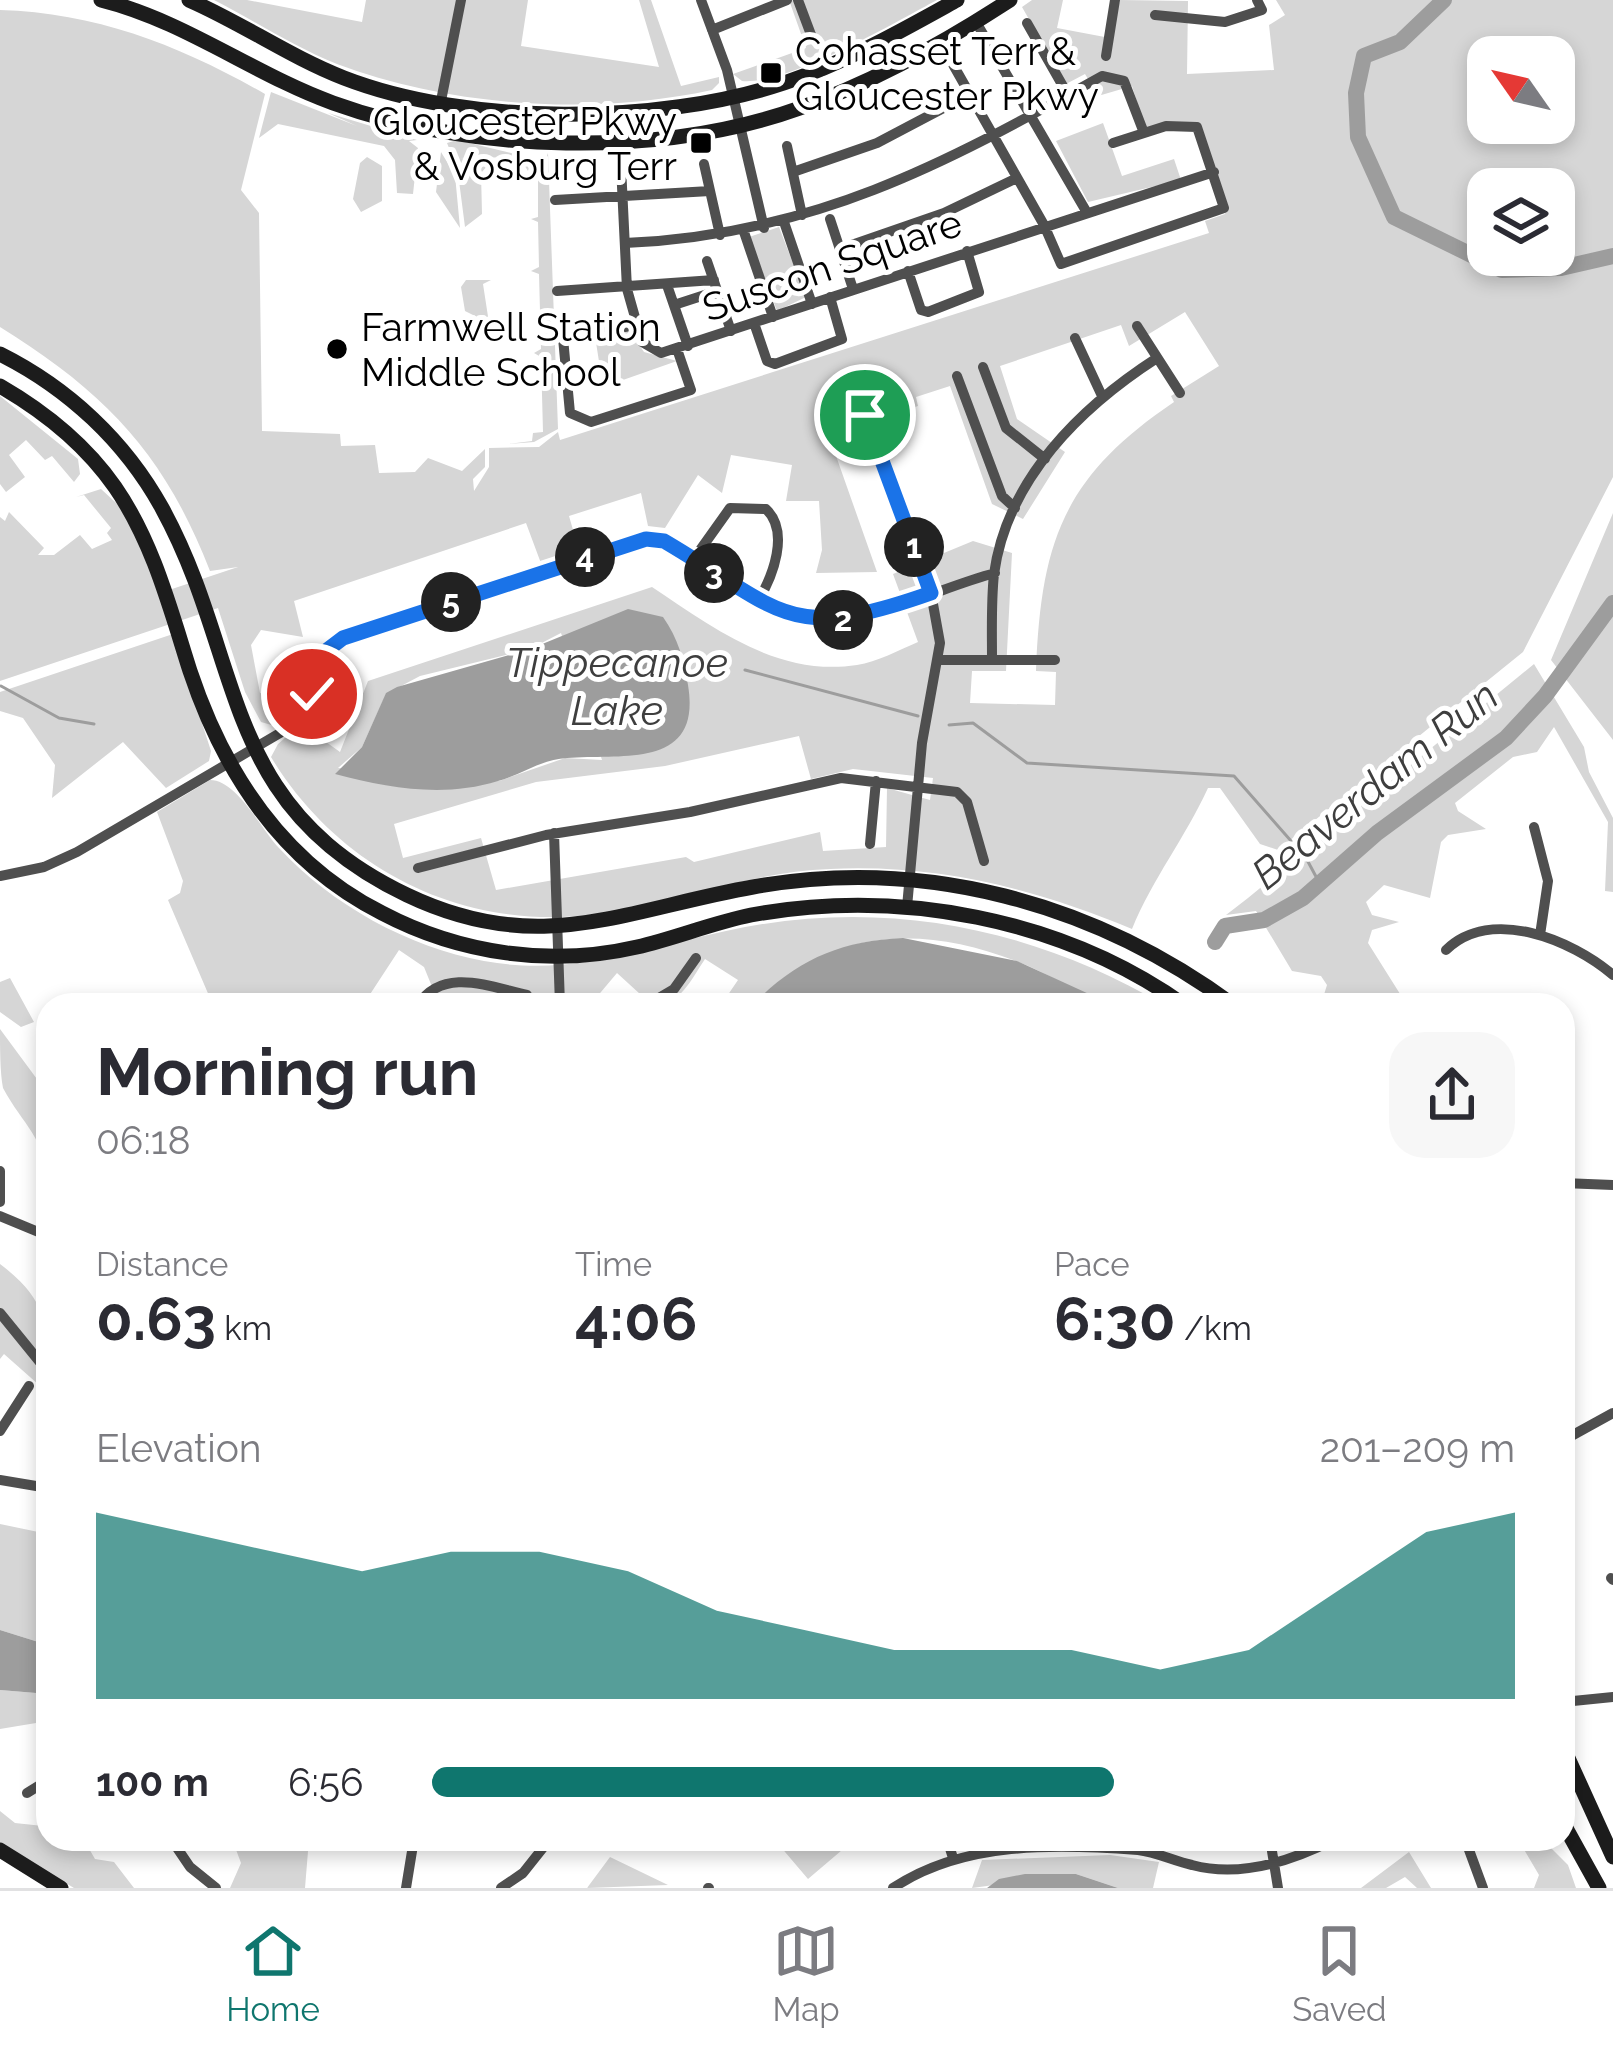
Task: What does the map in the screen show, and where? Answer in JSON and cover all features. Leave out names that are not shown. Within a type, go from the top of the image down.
[{"type":"main road","points":[[101,0],[185,29],[314,96],[435,131],[576,141],[739,125],[840,93],[1010,0]]},
{"type":"main road","points":[[189,0],[344,78],[440,104],[568,111],[679,106],[732,97],[840,61],[957,0]]},
{"type":"main road","points":[[0,354],[54,386],[112,438],[162,509],[253,748],[307,822],[387,885],[477,919],[559,928],[783,882],[878,875],[994,892],[1095,924],[1158,955],[1210,993]]},
{"type":"main road","points":[[0,386],[64,430],[100,468],[130,512],[162,583],[227,762],[280,835],[355,899],[448,940],[496,952],[560,957],[629,948],[783,910],[907,908],[1043,934],[1120,967],[1164,993]]},
{"type":"main road","points":[[1575,1773],[1613,1857]]},
{"type":"main road","points":[[1575,1845],[1599,1888]]},
{"type":"main road","points":[[0,1850],[61,1888]]},
{"type":"street","points":[[435,131],[461,0]]},
{"type":"street","points":[[701,0],[732,97],[764,228]]},
{"type":"street","points":[[712,30],[787,0]]},
{"type":"street","points":[[798,0],[813,40]]},
{"type":"street","points":[[1106,56],[1115,0]]},
{"type":"street","points":[[1155,15],[1225,22],[1262,10],[1257,0]]},
{"type":"street","points":[[976,22],[1085,211]]},
{"type":"street","points":[[1027,23],[1068,95]]},
{"type":"street","points":[[951,61],[1044,224],[1057,261],[1065,264],[1221,212],[1224,204],[1197,127],[1166,126],[1113,143]]},
{"type":"street","points":[[625,243],[764,228],[904,180],[994,137],[1102,76],[1119,77],[1128,86],[1144,133]]},
{"type":"street","points":[[793,172],[877,143],[970,94]]},
{"type":"street","points":[[787,146],[802,215]]},
{"type":"street","points":[[704,164],[719,235]]},
{"type":"street","points":[[621,166],[627,290],[636,325],[563,338],[570,413],[591,422],[691,390],[668,284]]},
{"type":"street","name":"Suscon Square","points":[[636,325],[647,348],[662,353],[1214,172]]},
{"type":"street","points":[[840,249],[944,213],[1017,178]]},
{"type":"street","points":[[555,200],[710,191]]},
{"type":"street","points":[[830,219],[853,290]]},
{"type":"street","points":[[784,222],[812,304]]},
{"type":"street","points":[[744,232],[773,317]]},
{"type":"street","points":[[908,271],[921,310],[928,312],[980,292],[967,251]]},
{"type":"street","points":[[707,261],[731,331]]},
{"type":"street","points":[[557,291],[716,285]]},
{"type":"street","points":[[674,305],[716,285]]},
{"type":"street","points":[[754,323],[767,361],[775,364],[842,339],[830,297]]},
{"type":"street","points":[[1137,326],[1180,393]]},
{"type":"street","points":[[1076,338],[1102,396]]},
{"type":"street","points":[[992,658],[994,572],[1015,508],[1045,459],[1102,396],[1157,358]]},
{"type":"street","points":[[983,367],[1006,428],[1045,459]]},
{"type":"street","points":[[957,376],[1002,496],[1015,508]]},
{"type":"street","points":[[865,412],[931,593],[940,660],[919,788],[907,908]]},
{"type":"street","points":[[693,560],[730,508],[766,509],[776,521],[778,543],[758,601]]},
{"type":"street","points":[[0,876],[44,867],[77,852],[302,717],[318,657],[343,638],[646,539],[664,541],[758,601],[796,616],[846,620],[994,572]]},
{"type":"street","points":[[940,660],[1055,660]]},
{"type":"street","points":[[418,868],[554,833],[675,815],[841,778],[963,796],[984,861]]},
{"type":"street","points":[[870,844],[876,781]]},
{"type":"street","points":[[1534,827],[1549,880],[1540,935]]},
{"type":"street","points":[[554,833],[560,993]]},
{"type":"street","points":[[1446,950],[1476,931],[1540,935],[1584,954],[1613,975]]},
{"type":"street","points":[[667,993],[696,958]]},
{"type":"street","points":[[427,993],[446,982],[515,993]]},
{"type":"street","points":[[0,1171],[0,1202]]},
{"type":"street","points":[[1575,1183],[1613,1185]]},
{"type":"street","points":[[0,1216],[36,1231]]},
{"type":"street","points":[[0,1313],[36,1357]]},
{"type":"street","points":[[0,1431],[28,1386]]},
{"type":"street","points":[[1575,1434],[1613,1414]]},
{"type":"street","points":[[0,1480],[36,1485]]},
{"type":"street","points":[[1575,1701],[1613,1697]]},
{"type":"street","points":[[27,1793],[36,1787]]},
{"type":"street","points":[[179,1851],[216,1888]]},
{"type":"street","points":[[406,1888],[412,1851]]},
{"type":"street","points":[[501,1888],[523,1873],[540,1851]]},
{"type":"street","points":[[951,1851],[953,1858]]},
{"type":"street","points":[[893,1888],[953,1858],[993,1851],[1150,1852],[1215,1869],[1253,1869],[1302,1851]]},
{"type":"street","points":[[1271,1851],[1278,1888]]},
{"type":"street","points":[[1469,1851],[1483,1888]]},
{"type":"shaded area","points":[[214,0],[247,0],[362,22],[366,0],[528,0],[521,46],[659,67],[639,0],[651,0],[681,86],[719,77],[719,83],[712,90],[619,103],[571,105],[475,98],[381,79],[337,64]]},
{"type":"shaded area","points":[[789,0],[937,0],[813,63],[762,80],[742,81],[733,74],[806,48]]},
{"type":"shaded area","points":[[1032,0],[1063,0],[1057,28],[1110,38],[1120,0],[1188,1],[1187,74],[1274,70],[1269,25],[1285,15],[1276,0],[1613,0],[1613,477],[1523,652],[1278,850],[1260,844],[1220,788],[1208,788],[1132,929],[1059,902],[984,882],[870,868],[800,871],[597,914],[500,913],[410,885],[370,862],[299,797],[271,757],[301,724],[340,752],[368,681],[652,587],[723,633],[773,656],[828,667],[872,661],[918,642],[893,574],[973,541],[1012,553],[1006,671],[972,671],[970,703],[1055,705],[1056,672],[1036,671],[1044,585],[1053,549],[1065,516],[1106,458],[1174,402],[1171,396],[1219,366],[1185,312],[1129,346],[1121,325],[1000,366],[1017,419],[1065,452],[1023,519],[992,504],[950,386],[916,397],[918,406],[829,436],[877,572],[816,573],[822,550],[819,501],[786,501],[792,465],[731,455],[722,493],[698,475],[665,528],[648,526],[641,493],[569,516],[580,554],[542,566],[526,523],[294,601],[303,637],[261,630],[251,645],[260,693],[294,700],[287,720],[275,726],[261,722],[245,692],[218,608],[0,681],[0,517],[5,521],[9,512],[44,548],[38,555],[54,555],[80,535],[92,549],[112,540],[107,533],[111,528],[84,495],[76,497],[101,489],[126,512],[160,593],[238,567],[210,571],[173,492],[128,430],[71,376],[0,327],[0,10],[71,18],[138,35],[265,94],[241,190],[259,213],[262,431],[340,434],[341,446],[375,445],[379,473],[415,472],[428,458],[462,471],[485,449],[485,467],[473,479],[474,491],[489,467],[489,448],[539,447],[558,432],[560,440],[1209,233],[1205,221],[1225,214],[1228,206],[1202,129],[1145,128],[1132,86],[1098,96],[1085,74],[1066,84],[1022,7]],"holes":[[[561,633],[602,760],[565,758],[499,781],[338,768],[362,747],[386,694],[420,676],[530,649]],[[799,736],[811,779],[853,769],[933,778],[930,800],[887,788],[886,847],[823,851],[820,832],[694,862],[686,857],[496,890],[481,838],[403,858],[394,824],[536,782],[665,766]]]},
{"type":"shaded area","points":[[271,92],[357,126],[328,113],[417,140],[409,141],[418,148],[413,194],[397,193],[395,160],[384,146],[278,124],[259,138]]},
{"type":"shaded area","points":[[1103,123],[1122,176],[1174,159],[1181,180],[1088,202],[1056,141]]},
{"type":"shaded area","points":[[457,140],[528,157],[460,158],[531,163],[528,171],[523,163],[489,164],[481,173],[482,214],[465,227],[458,173],[446,153],[451,153],[447,143]]},
{"type":"shaded area","points":[[441,152],[455,175],[460,228],[436,192]]},
{"type":"shaded area","points":[[548,153],[558,429],[534,442],[507,444],[532,441],[533,433],[543,432],[541,357],[534,353],[541,349],[539,274],[531,271],[539,267],[538,222],[531,219],[538,217],[538,179]]},
{"type":"shaded area","points":[[367,157],[382,166],[382,201],[361,212],[353,199],[360,163]]},
{"type":"shaded area","points":[[779,227],[806,297],[777,311],[749,237]]},
{"type":"shaded area","points":[[466,280],[491,280],[483,284],[489,323],[465,311],[461,287]]},
{"type":"shaded area","points":[[630,331],[644,352],[677,361],[603,387],[595,336]]},
{"type":"shaded area","points":[[0,396],[78,459],[80,474],[74,482],[52,456],[45,460],[26,440],[9,455],[25,477],[6,492],[0,484]]},
{"type":"shaded area","points":[[1613,513],[1613,740],[1551,660]]},
{"type":"shaded area","points":[[173,634],[211,751],[209,761],[166,788],[123,742],[52,798],[55,765],[23,718],[0,711],[0,692]]},
{"type":"shaded area","points":[[1534,664],[1584,747],[1589,772],[1613,818],[1613,892],[1605,891],[1608,822],[1554,727],[1537,752],[1513,757],[1455,803],[1458,811],[1486,829],[1448,835],[1441,842],[1430,898],[1384,885],[1366,902],[1372,915],[1399,922],[1372,930],[1368,943],[1399,993],[1324,993],[1327,985],[1321,976],[1292,971],[1256,911],[1226,915]]},
{"type":"shaded area","points":[[210,780],[220,782],[248,807],[300,869],[347,905],[400,934],[484,961],[547,966],[577,963],[783,921],[896,919],[1007,938],[1061,955],[1141,993],[1082,993],[980,949],[909,938],[843,948],[811,961],[766,993],[729,993],[738,980],[705,959],[680,993],[639,993],[617,973],[600,993],[435,993],[424,967],[399,950],[371,993],[208,993],[168,900],[180,893],[183,881],[157,812]]},
{"type":"shaded area","points":[[10,978],[34,1022],[21,1027],[0,1012],[0,982]]},
{"type":"shaded area","points":[[0,1029],[36,1078],[36,1139],[3,1088]]},
{"type":"shaded area","points":[[0,1264],[36,1302],[36,1382],[4,1354],[0,1359]]},
{"type":"shaded area","points":[[0,1524],[36,1532],[36,1641],[0,1630]]},
{"type":"shaded area","points":[[0,1690],[36,1693],[36,1723],[0,1729]]},
{"type":"shaded area","points":[[0,1811],[15,1823],[36,1825],[36,1851],[90,1851],[95,1859],[114,1862],[134,1888],[74,1888],[0,1843]]},
{"type":"shaded area","points":[[236,1851],[308,1851],[305,1888],[230,1888],[241,1863]]},
{"type":"shaded area","points":[[784,1851],[841,1851],[808,1879]]},
{"type":"shaded area","points":[[1525,1851],[1554,1851],[1568,1865],[1576,1888],[1534,1888],[1539,1875]]},
{"type":"shaded area","points":[[1409,1852],[1431,1888],[1417,1888],[1405,1877],[1386,1888],[1361,1888]]},
{"type":"shaded area","points":[[1110,1855],[1159,1862],[1153,1888],[1118,1888],[1076,1874],[972,1888],[982,1860]]},
{"type":"shaded area","points":[[610,1857],[668,1885],[587,1888]]},
{"type":"water","name":"Tippecanoe Lake","points":[[628,609],[663,617],[680,649],[689,712],[683,731],[671,744],[634,755],[558,759],[498,781],[457,789],[396,787],[335,774],[362,747],[386,693],[530,649]]},
{"type":"water","points":[[903,938],[1017,961],[1087,993],[766,993],[820,956]]},
{"type":"water","points":[[0,1630],[36,1641],[36,1693],[0,1690]]},
{"type":"water","points":[[1076,1874],[1118,1888],[987,1888],[999,1879]]},
{"type":"waterway","name":"Beaverdam Run","points":[[1444,0],[1400,42],[1364,56],[1356,93],[1358,137],[1394,217],[1502,270],[1561,268],[1613,256]]},
{"type":"waterway","name":"Beaverdam Run","points":[[1215,942],[1225,926],[1264,920],[1303,898],[1377,833],[1506,738],[1545,696],[1613,603]]},
{"type":"waterway","points":[[745,670],[918,716]]},
{"type":"waterway","points":[[1,686],[59,718],[94,724]]},
{"type":"waterway","points":[[949,725],[973,723],[1027,763],[1234,776],[1306,858],[1320,884]]},
{"type":"place","name":"Cohasset Terr & Gloucester Pkwy","points":[[771,73]]},
{"type":"place","name":"Gloucester Pkwy & Vosburg Terr","points":[[701,143]]},
{"type":"place","name":"Farmwell Station Middle School","points":[[337,349]]},
{"type":"route","points":[[312,694],[318,657],[343,638],[646,539],[664,541],[767,606],[796,616],[856,619],[931,593],[865,415]]}]
